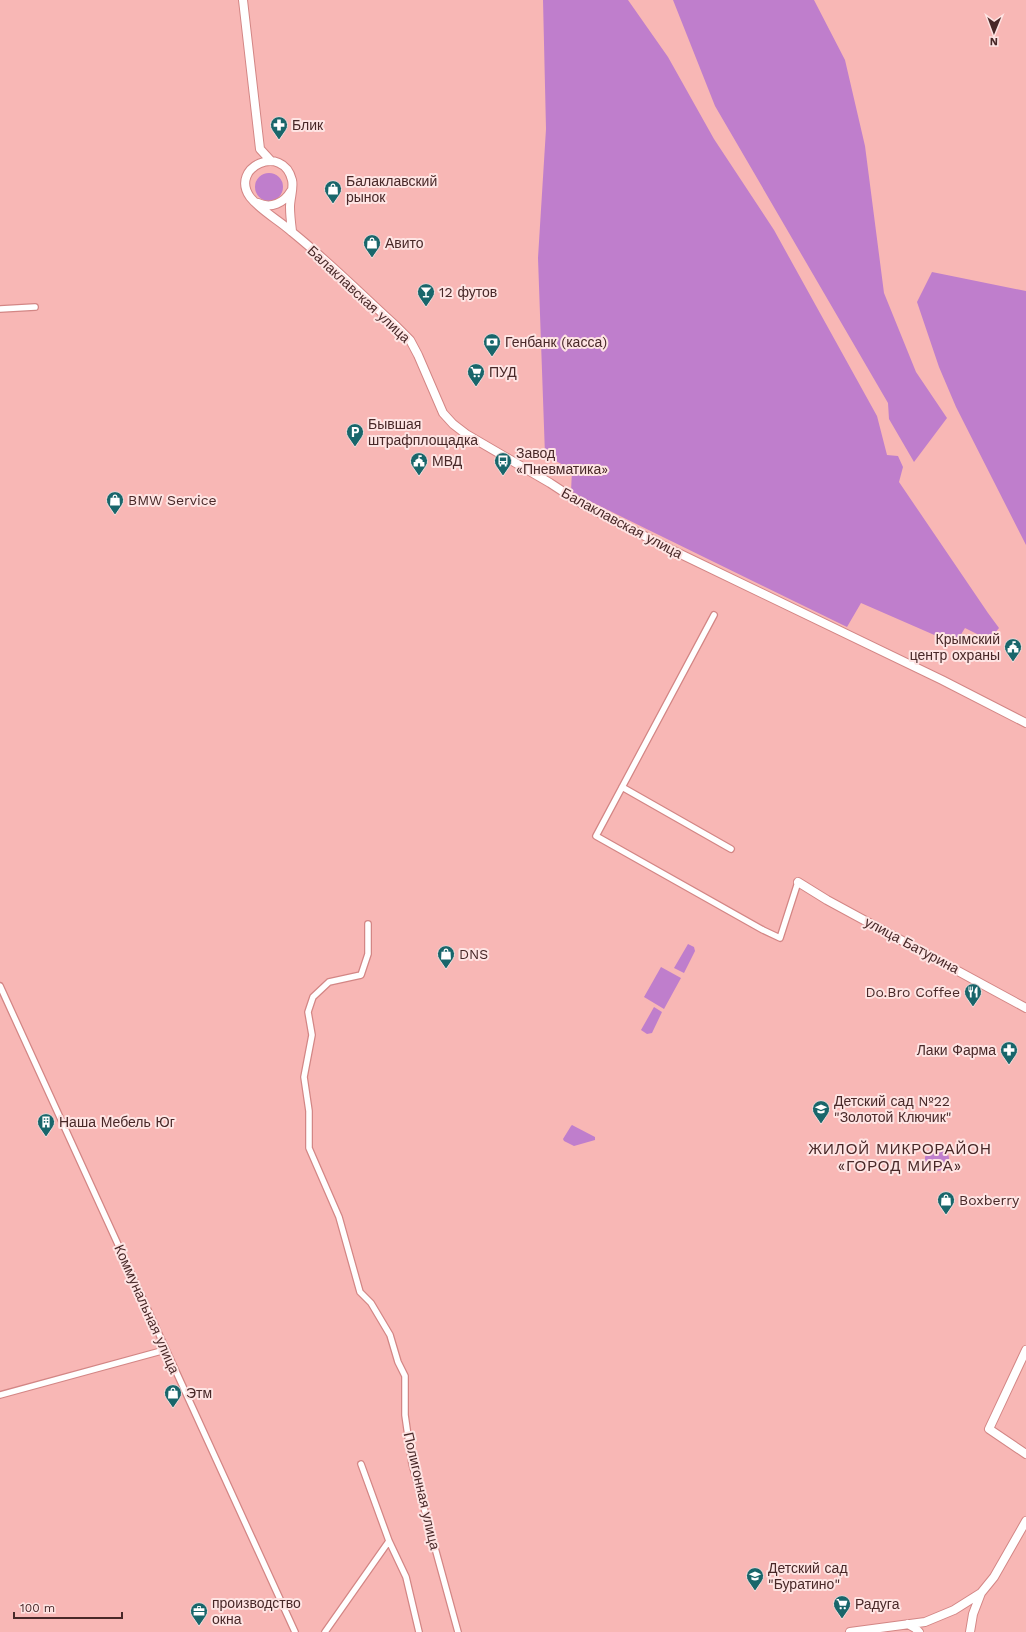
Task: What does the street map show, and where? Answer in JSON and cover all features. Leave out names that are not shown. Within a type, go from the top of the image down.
[{"type":"main road","points":[[242,0],[260,149],[257,164],[271,161],[279,164],[287,170],[292,186],[290,208],[292,231]]},
{"type":"main road","points":[[260,149],[271,161]]},
{"type":"main road","name":"Балаклавская улица","points":[[257,164],[248,174],[246,185],[247,191],[254,201],[292,231],[410,340],[443,413],[453,424],[466,434],[550,483],[582,504],[670,549],[942,680],[1026,723]]},
{"type":"main road","points":[[254,201],[269,206],[276,204],[283,201],[288,196],[292,186]]},
{"type":"main road","name":"улица Батурина","points":[[798,882],[827,900],[1026,1008]]},
{"type":"main road","points":[[1026,1350],[989,1429],[1026,1454]]},
{"type":"main road","points":[[850,1632],[925,1622],[954,1610],[981,1593],[994,1577],[1026,1521]]},
{"type":"main road","points":[[970,1623],[981,1593]]},
{"type":"main road","points":[[954,1610],[961,1611],[968,1615],[970,1632]]},
{"type":"main road","points":[[907,1624],[920,1632],[925,1622]]},
{"type":"street","points":[[0,309],[35,307]]},
{"type":"street","points":[[714,615],[596,836],[763,930],[780,938],[798,882]]},
{"type":"street","points":[[622,786],[731,849]]},
{"type":"street","name":"Полигонная улица","points":[[368,924],[368,954],[361,975],[329,982],[313,997],[308,1012],[312,1035],[304,1077],[309,1111],[309,1148],[339,1217],[360,1292],[371,1303],[390,1335],[398,1362],[405,1376],[404,1415],[412,1464],[458,1632]]},
{"type":"street","name":"Коммунальная улица","points":[[0,986],[295,1632]]},
{"type":"street","points":[[0,1395],[165,1350]]},
{"type":"street","points":[[361,1464],[389,1541],[406,1577],[420,1632]]},
{"type":"street","points":[[325,1632],[389,1541]]},
{"type":"shaded area","points":[[543,0],[628,0],[668,57],[714,139],[774,230],[877,416],[887,455],[898,456],[903,467],[899,482],[999,628],[989,640],[965,628],[955,644],[861,603],[847,627],[571,492],[572,470],[545,455],[538,258],[546,129]]},
{"type":"shaded area","points":[[673,0],[814,0],[845,60],[865,146],[884,293],[916,372],[947,418],[914,462],[889,419],[888,403],[715,106]]},
{"type":"shaded area","points":[[269,173],[279,177],[283,187],[279,197],[269,201],[259,197],[255,187],[259,177]]},
{"type":"shaded area","points":[[932,272],[1026,291],[1026,545],[956,407],[939,367],[917,302]]},
{"type":"shaded area","points":[[688,944],[694,947],[695,951],[684,973],[674,968]]},
{"type":"shaded area","points":[[661,967],[681,978],[664,1009],[644,997]]},
{"type":"shaded area","points":[[654,1007],[662,1012],[652,1033],[647,1034],[641,1030]]},
{"type":"shaded area","points":[[572,1125],[595,1137],[595,1140],[574,1146],[564,1141],[563,1139]]},
{"type":"shaded area","points":[[937,1147],[942,1148],[948,1154],[948,1164],[942,1170],[937,1171],[932,1170],[926,1164],[925,1159],[926,1154],[932,1148]]},
{"type":"place","name":"Блик","points":[[279,140]]},
{"type":"place","name":"Балаклавский рынок","points":[[333,204]]},
{"type":"place","name":"Авито","points":[[372,258]]},
{"type":"place","name":"12 футов","points":[[426,307]]},
{"type":"place","name":"Генбанк (касса)","points":[[492,357]]},
{"type":"place","name":"ПУД","points":[[476,387]]},
{"type":"place","name":"Бывшая штрафплощадка","points":[[355,447]]},
{"type":"place","name":"МВД","points":[[419,476]]},
{"type":"place","name":"Завод «Пневматика»","points":[[503,476]]},
{"type":"place","name":"BMW Service","points":[[115,515]]},
{"type":"place","name":"Крымский центр охраны","points":[[1013,662]]},
{"type":"place","name":"DNS","points":[[446,969]]},
{"type":"place","name":"Do.Bro Coffee","points":[[973,1007]]},
{"type":"place","name":"Лаки Фарма","points":[[1009,1065]]},
{"type":"place","name":"Детский сад №22 \"Золотой Ключик\"","points":[[821,1124]]},
{"type":"place","name":"Наша Мебель Юг","points":[[46,1137]]},
{"type":"place","name":"Boxberry","points":[[946,1215]]},
{"type":"place","name":"Этм","points":[[173,1408]]},
{"type":"place","name":"Детский сад \"Буратино\"","points":[[755,1591]]},
{"type":"place","name":"Радуга","points":[[842,1619]]},
{"type":"place","name":"производство окна","points":[[199,1626]]},
{"type":"district","name":"ЖИЛОЙ МИКРОРАЙОН «ГОРОД МИРА»","points":[[900,1158]]}]
